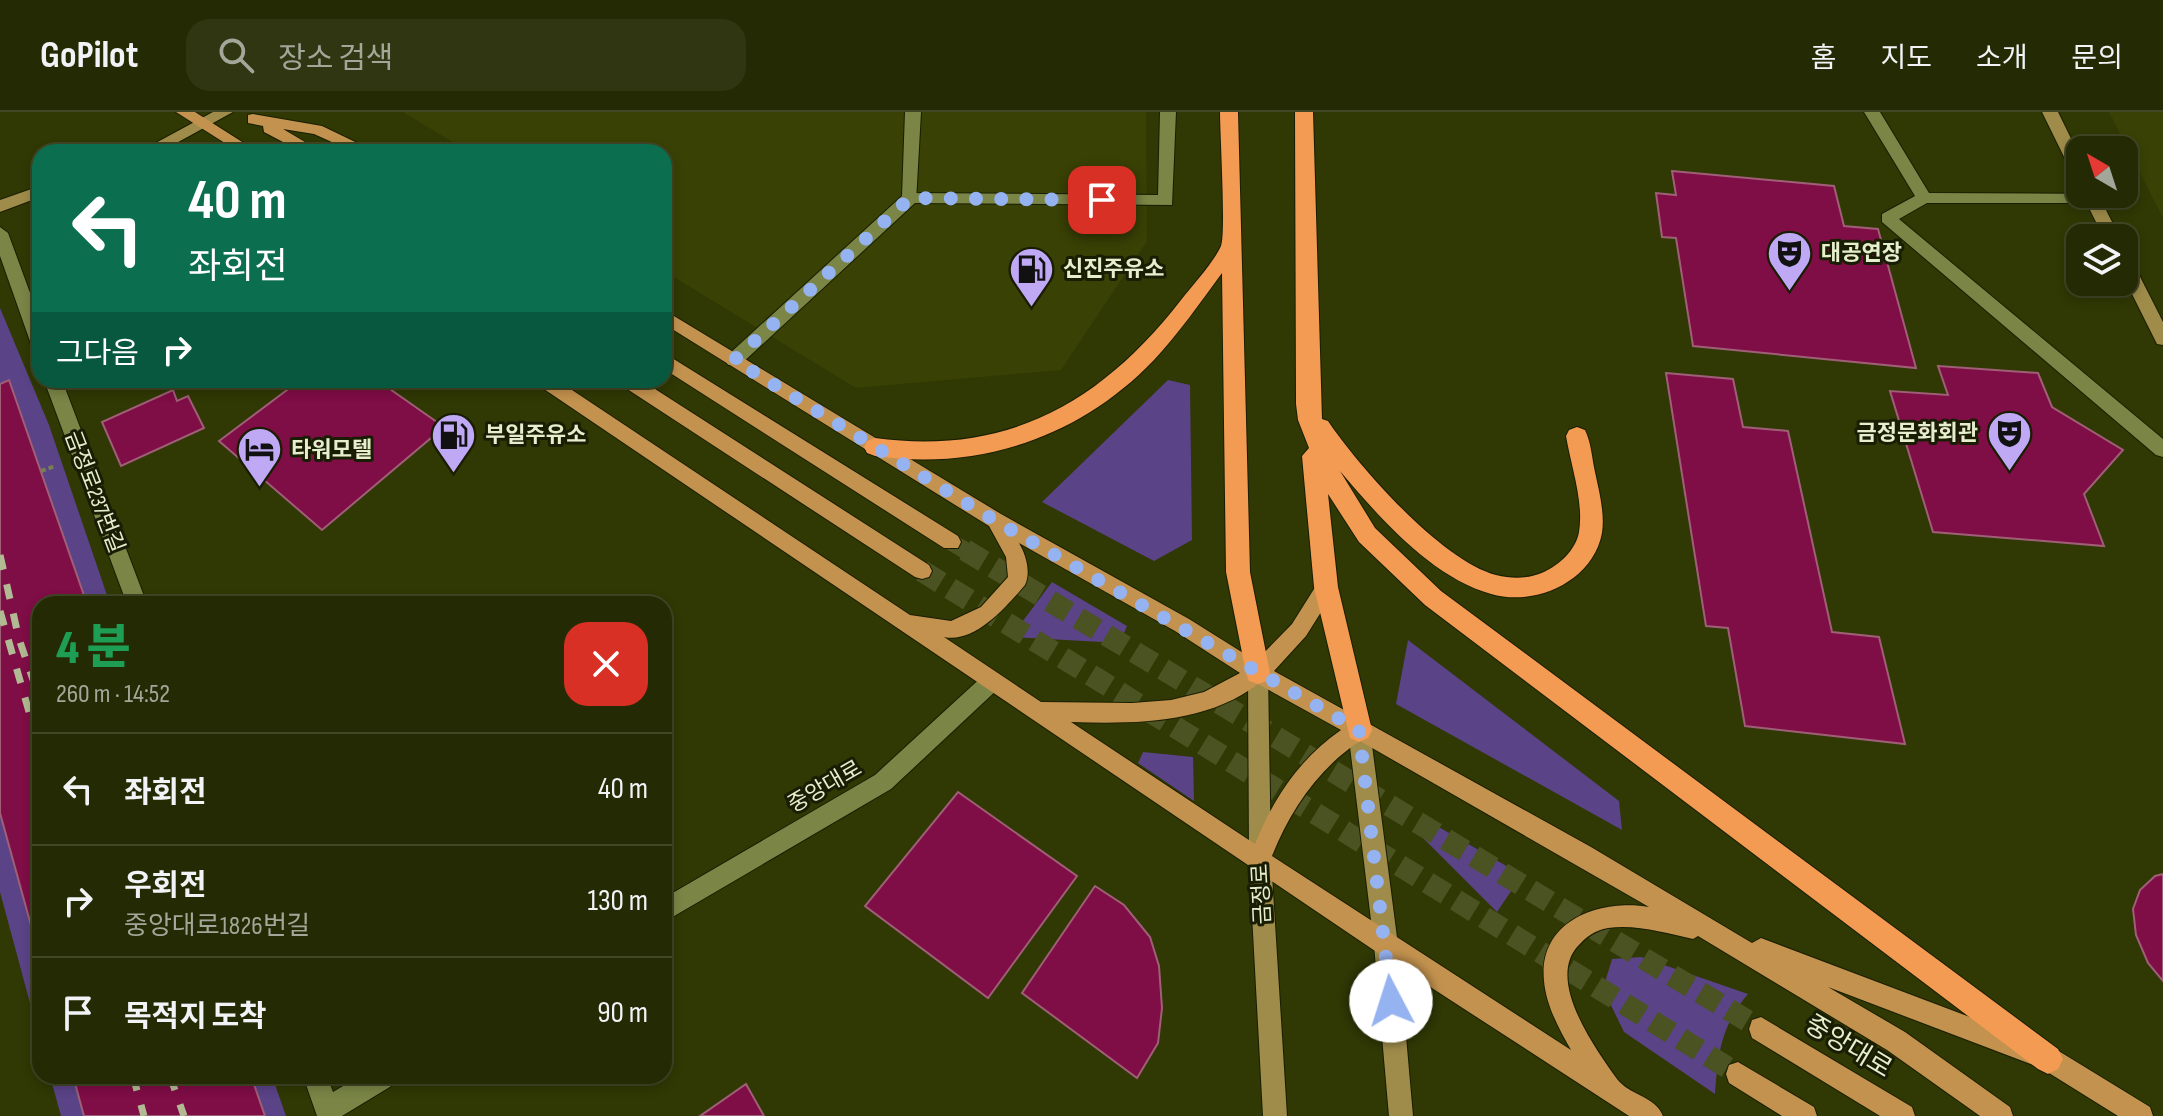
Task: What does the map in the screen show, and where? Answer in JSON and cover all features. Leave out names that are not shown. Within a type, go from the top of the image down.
[{"type":"highway","points":[[1229,112],[1238,572],[1258,673]]},
{"type":"highway","points":[[1304,117],[1307,404],[1326,587],[1359,730]]},
{"type":"highway","points":[[875,447],[927,452],[974,448],[1034,430],[1090,401],[1117,383],[1144,357],[1232,246]]},
{"type":"highway","points":[[1307,404],[1324,433],[1358,478],[1437,554],[1478,580],[1505,587],[1530,587],[1551,580],[1561,575],[1585,550],[1591,526],[1577,436]]},
{"type":"highway","points":[[1307,404],[1318,450],[1330,478],[1355,522],[1388,561],[1433,598],[2048,1059]]},
{"type":"main road","points":[[184,112],[229,144]]},
{"type":"main road","points":[[164,144],[225,112]]},
{"type":"main road","points":[[2050,112],[2066,145]]},
{"type":"main road","points":[[247,116],[299,144]]},
{"type":"main road","points":[[247,116],[317,130],[349,144]]},
{"type":"main road","points":[[0,206],[32,194]]},
{"type":"main road","points":[[2138,289],[2163,339]]},
{"type":"main road","points":[[672,321],[994,520],[1182,625],[1258,673],[1583,855],[1896,1041],[2001,1116]]},
{"type":"main road","points":[[672,365],[951,542]]},
{"type":"main road","points":[[556,388],[1386,945],[1651,1116]]},
{"type":"main road","points":[[639,388],[922,571]]},
{"type":"main road","points":[[907,621],[952,630],[988,613],[1018,579],[1016,556],[994,520]]},
{"type":"main road","points":[[1041,711],[1118,714],[1186,707],[1226,694],[1258,673],[1287,646],[1310,618],[1326,587]]},
{"type":"main road","name":"금정로","points":[[1258,673],[1260,859],[1275,1116]]},
{"type":"main road","points":[[1260,859],[1287,798],[1336,744],[1359,730]]},
{"type":"main road","points":[[1359,730],[1386,945],[1401,1116]]},
{"type":"main road","points":[[1612,1090],[1590,1058],[1562,1005],[1554,975],[1561,950],[1577,929],[1607,917],[1654,919],[1710,931],[2048,1059],[2141,1116]]},
{"type":"main road","name":"중앙대로","points":[[1761,1029],[1903,1116]]},
{"type":"main road","points":[[1738,1074],[1805,1116]]},
{"type":"street","points":[[910,198],[913,112]]},
{"type":"street","points":[[734,360],[910,198],[1166,201],[1168,112]]},
{"type":"street","points":[[1872,112],[1924,198]]},
{"type":"street","points":[[2066,196],[1924,198],[1888,218],[2163,450]]},
{"type":"street","points":[[0,233],[32,322]]},
{"type":"street","name":"금정로237번길","points":[[56,388],[134,596]]},
{"type":"street","name":"중앙대로","points":[[672,906],[883,782],[992,681]]},
{"type":"street","points":[[318,1084],[329,1113],[372,1084]]},
{"type":"shaded area","points":[[403,112],[1146,112],[1147,241],[1061,370],[856,388],[672,276],[672,144],[456,144]]},
{"type":"shaded area","points":[[2109,112],[2163,112],[2163,218],[2138,169],[2138,136],[2121,136]]},
{"type":"shaded area","points":[[0,308],[49,425],[107,596],[32,596],[32,1010],[0,892]]},
{"type":"shaded area","points":[[1168,380],[1190,385],[1192,540],[1154,561],[1042,502]]},
{"type":"shaded area","points":[[1052,582],[1127,626],[1120,643],[1011,637]]},
{"type":"shaded area","points":[[1408,640],[1619,801],[1622,830],[1396,704]]},
{"type":"shaded area","points":[[1143,752],[1193,757],[1194,801],[1138,763]]},
{"type":"shaded area","points":[[1430,822],[1522,875],[1497,912],[1420,835]]},
{"type":"shaded area","points":[[1641,957],[1748,994],[1732,1017],[1722,1041],[1715,1094],[1624,1032],[1603,989],[1612,959]]},
{"type":"shaded area","points":[[52,1084],[275,1084],[286,1116],[61,1116]]},
{"type":"building","name":"대공연장","points":[[1672,171],[1834,186],[1844,226],[1878,229],[1916,368],[1693,346],[1676,238],[1662,237],[1656,193],[1676,195]]},
{"type":"building","name":"금정문화회관","points":[[1938,366],[2038,373],[2052,407],[2123,450],[2084,494],[2104,546],[1933,532],[1890,391],[1948,395]]},
{"type":"building","points":[[1666,373],[1733,379],[1743,427],[1788,431],[1832,632],[1879,637],[1905,744],[1745,726],[1728,628],[1706,626]]},
{"type":"building","points":[[9,380],[84,596],[32,596],[32,929],[0,813],[0,384]]},
{"type":"building","points":[[290,388],[388,388],[444,427],[322,530],[219,441]]},
{"type":"building","points":[[173,390],[177,401],[188,396],[204,428],[121,466],[102,422]]},
{"type":"building","points":[[958,792],[1077,876],[988,998],[865,906]]},
{"type":"building","points":[[2163,874],[2163,981],[2148,963],[2136,935],[2133,909],[2140,890],[2155,876]]},
{"type":"building","points":[[1095,886],[1124,905],[1150,937],[1159,966],[1162,1008],[1158,1043],[1137,1078],[1022,993]]},
{"type":"building","points":[[75,1084],[254,1084],[265,1116],[84,1116]]},
{"type":"building","points":[[746,1084],[764,1116],[700,1116]]},
{"type":"tunnel","points":[[951,542],[968,552]]},
{"type":"tunnel","points":[[965,550],[1761,1029]]},
{"type":"tunnel","points":[[922,571],[1738,1074]]},
{"type":"railway","points":[[0,555],[19,639],[32,677]]},
{"type":"railway","points":[[0,611],[32,722]]},
{"type":"railway","points":[[135,1084],[144,1116]]},
{"type":"railway","points":[[173,1084],[184,1116]]},
{"type":"place","name":"대공연장","points":[[1790,292]]},
{"type":"place","name":"신진주유소","points":[[1032,308]]},
{"type":"place","name":"금정문화회관","points":[[2009,472]]},
{"type":"place","name":"부일주유소","points":[[454,474]]},
{"type":"place","name":"타워모텔","points":[[260,489]]},
{"type":"route","points":[[1102,200],[910,198],[734,360],[994,520],[1182,625],[1258,673],[1359,730],[1391,1001]]}]
